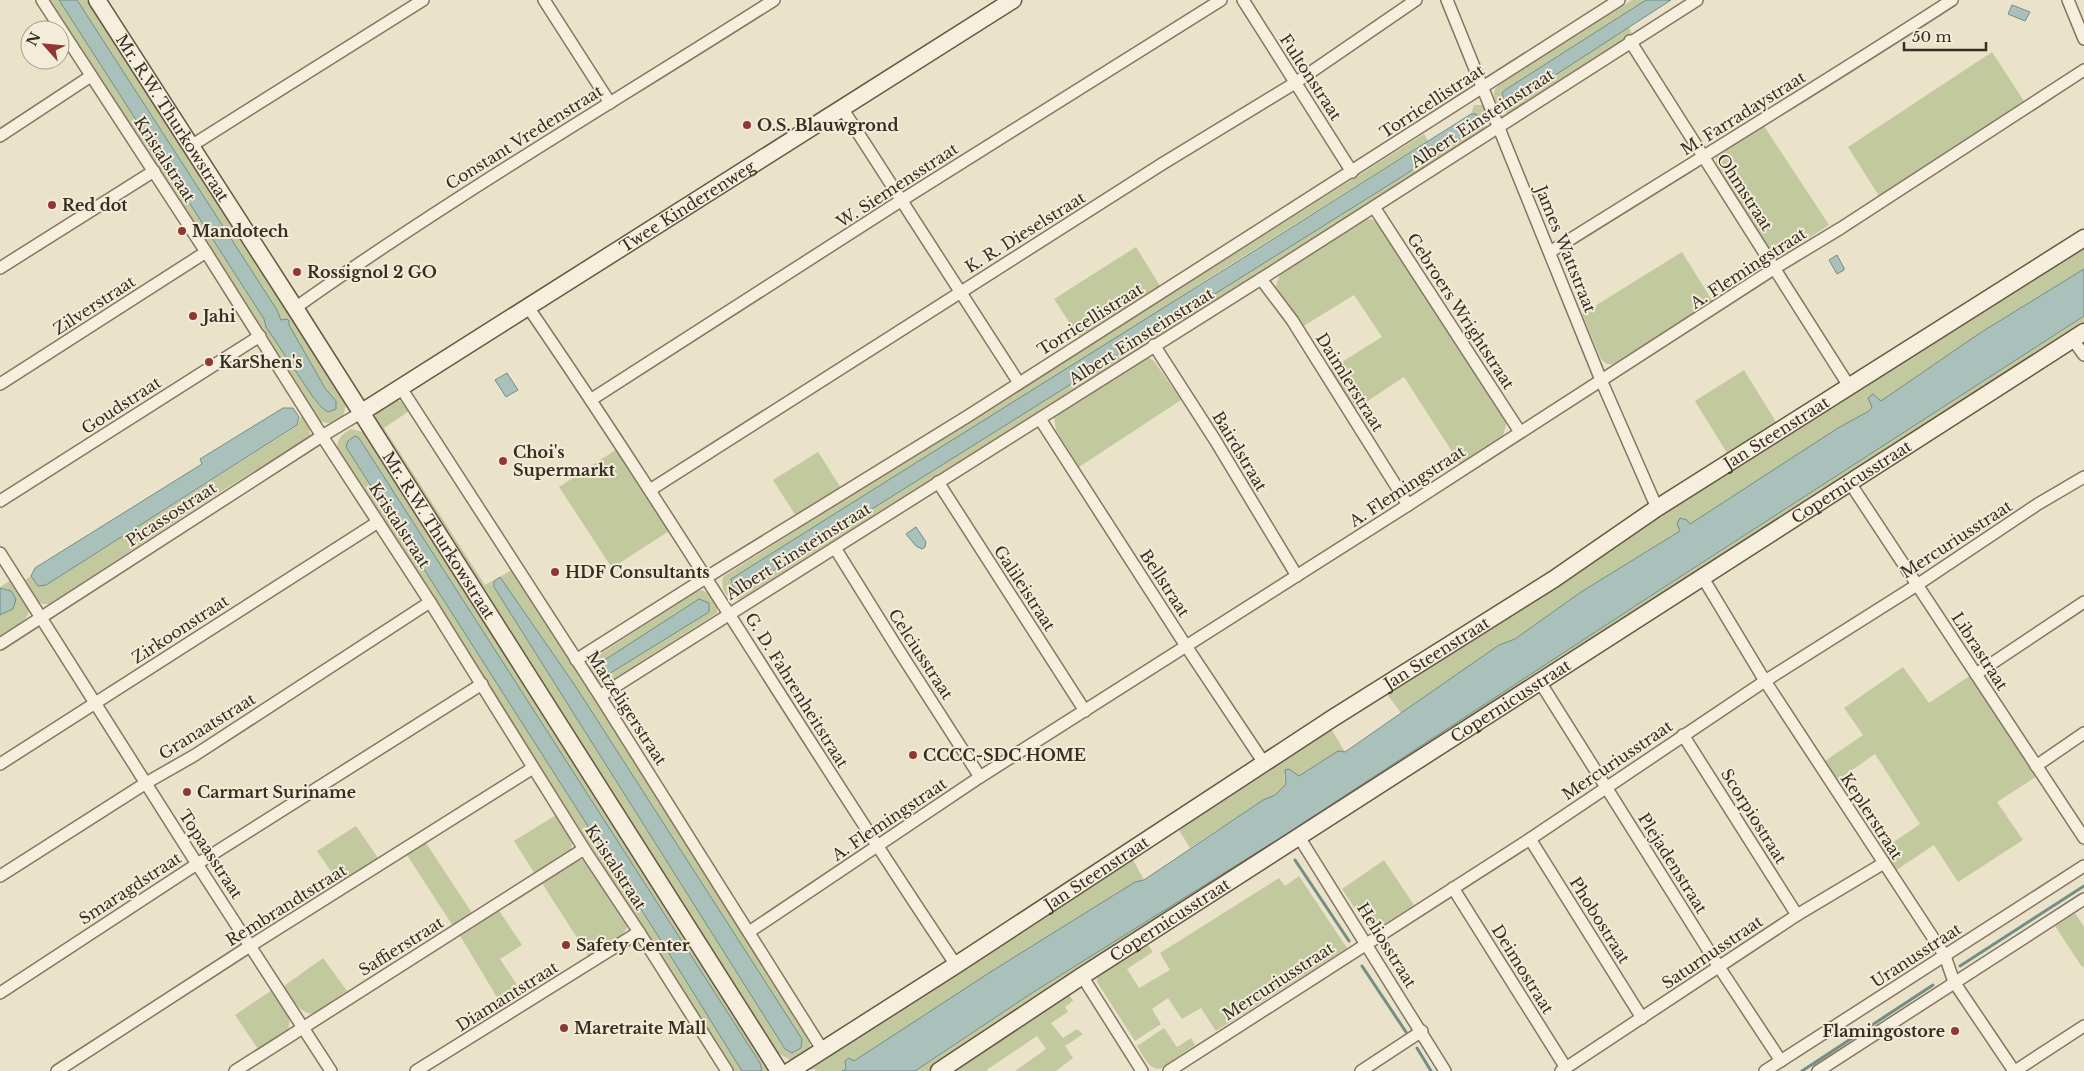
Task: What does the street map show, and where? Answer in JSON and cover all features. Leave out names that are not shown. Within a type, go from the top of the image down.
[{"type":"street","name":"Kristalstraat","points":[[42,0],[260,336],[322,436],[482,684],[584,849],[727,1071]]},
{"type":"street","points":[[191,146],[423,0]]},
{"type":"street","points":[[544,0],[610,103]]},
{"type":"street","name":"Constant Vredenstraat","points":[[295,308],[370,255],[498,172],[774,0]]},
{"type":"street","name":"Twee Kinderenweg","points":[[362,412],[1013,0]]},
{"type":"street","name":"W. Siemensstraat","points":[[592,400],[902,200],[1221,0]]},
{"type":"street","name":"Fultonstraat","points":[[1243,0],[1352,172]]},
{"type":"street","name":"K. R. Dieselstraat","points":[[650,490],[1162,164],[1295,83],[1416,0]]},
{"type":"street","name":"James Wattstraat","points":[[1447,0],[1601,380],[1657,508]]},
{"type":"street","name":"Torricellistraat","points":[[576,660],[1352,172],[1483,88],[1606,4],[1619,0]]},
{"type":"street","name":"Albert Einsteinstraat","points":[[600,696],[1261,279],[1630,41],[1697,0]]},
{"type":"street","name":"M. Farradaystraat","points":[[1550,252],[1858,61],[1952,0]]},
{"type":"street","points":[[2068,0],[2084,38]]},
{"type":"street","name":"Mr. R.W. Thurkowstraat","points":[[101,2],[779,1071]]},
{"type":"street","name":"Ohmstraat","points":[[1630,41],[1849,386]]},
{"type":"street","name":"A. Flemingstraat","points":[[748,932],[980,777],[1408,505],[1775,268],[1841,228],[2084,70]]},
{"type":"street","points":[[0,136],[91,76]]},
{"type":"street","points":[[842,108],[1019,383]]},
{"type":"street","points":[[0,268],[154,171]]},
{"type":"street","name":"Gebroers Wrightstraat","points":[[1374,207],[1520,432]]},
{"type":"street","name":"Jan Steenstraat","points":[[790,1071],[956,965],[1264,763],[1554,580],[1657,508],[2084,238]]},
{"type":"street","name":"Zilverstraat","points":[[0,384],[206,252]]},
{"type":"street","name":"Daimlerstraat","points":[[1261,279],[1292,320],[1408,505]]},
{"type":"street","name":"G. D. Fahrenheitstraat","points":[[528,307],[592,400],[730,613],[877,847],[956,965]]},
{"type":"street","name":"Goudstraat","points":[[0,502],[260,336]]},
{"type":"street","points":[[2078,336],[2084,355]]},
{"type":"street","name":"Copernicusstraat","points":[[939,1071],[1082,976],[2078,336]]},
{"type":"street","name":"Bairdstraat","points":[[1154,346],[1215,440],[1297,576]]},
{"type":"street","name":"Matzeligerstraat","points":[[401,388],[600,696],[822,1049]]},
{"type":"street","name":"Picassostraat","points":[[0,644],[362,412]]},
{"type":"street","name":"Bellstraat","points":[[1040,419],[1186,646],[1264,763]]},
{"type":"street","name":"Mercuriusstraat","points":[[1169,1071],[1530,839],[1605,786],[1765,681],[1917,585],[2038,504],[2084,477]]},
{"type":"street","name":"Galileistraat","points":[[938,482],[1085,711]]},
{"type":"street","name":"Librastraat","points":[[1850,483],[2084,838]]},
{"type":"street","name":"Zirkoonstraat","points":[[0,764],[378,522]]},
{"type":"street","name":"Celciusstraat","points":[[835,548],[980,777]]},
{"type":"street","name":"Topaasstraat","points":[[0,553],[331,1071]]},
{"type":"street","name":"Keplerstraat","points":[[1703,578],[1765,681],[1945,956],[1954,982],[2015,1071]]},
{"type":"street","name":"Granaatstraat","points":[[0,876],[146,783],[195,755],[430,602]]},
{"type":"street","points":[[1976,674],[2084,602]]},
{"type":"street","name":"Plejadenstraat","points":[[1540,682],[1780,1061]]},
{"type":"street","name":"Smaragdstraat","points":[[0,993],[197,864],[482,684]]},
{"type":"street","points":[[2036,766],[2084,733]]},
{"type":"street","name":"Scorpiostraat","points":[[1683,735],[1798,915]]},
{"type":"street","name":"Rembrandtstraat","points":[[57,1071],[250,946],[533,768]]},
{"type":"street","name":"Heliosstraat","points":[[1300,837],[1422,1030],[1445,1071]]},
{"type":"street","name":"Phobostraat","points":[[1530,839],[1642,1018]]},
{"type":"street","name":"Saffierstraat","points":[[235,1071],[584,849]]},
{"type":"street","name":"Saturnusstraat","points":[[1564,1069],[1798,915],[1884,864]]},
{"type":"street","name":"Uranusstraat","points":[[1765,1071],[2084,866]]},
{"type":"street","name":"Deimostraat","points":[[1453,888],[1564,1069]]},
{"type":"street","points":[[1818,1071],[2084,899]]},
{"type":"street","name":"Diamantstraat","points":[[416,1071],[639,932]]},
{"type":"street","points":[[1082,976],[1142,1071]]},
{"type":"street","points":[[2015,1071],[2084,1026]]},
{"type":"street","points":[[1361,1071],[1422,1030]]},
{"type":"green space","points":[[50,0],[59,0],[264,319],[266,327],[313,397],[322,409],[328,412],[336,401],[325,388],[288,325],[289,321],[281,320],[277,310],[77,0],[87,0],[189,155],[346,403],[343,417],[329,423],[319,420],[70,31],[70,20],[63,20]]},
{"type":"green space","points":[[1632,0],[1646,0],[1505,90],[1601,44],[1629,27],[1632,34],[1508,113],[1499,107],[1494,93],[1501,83]]},
{"type":"green space","points":[[1992,52],[2024,101],[1879,196],[1848,147]]},
{"type":"green space","points":[[1474,105],[1482,105],[1488,115],[1484,131],[740,599],[731,598],[724,590],[722,581],[723,577],[727,574],[1424,134],[1428,141],[1220,271],[1061,374],[732,578],[734,589],[741,591],[1403,176],[1478,126],[1480,121],[1476,114],[1471,114]]},
{"type":"green space","points":[[1762,123],[1829,225],[1775,260],[1716,167],[1716,157],[1719,150]]},
{"type":"green space","points":[[1370,219],[1381,227],[1507,421],[1503,436],[1460,464],[1404,377],[1354,410],[1329,370],[1382,337],[1354,295],[1302,327],[1275,289],[1280,274],[1285,270],[1363,221]]},
{"type":"green space","points":[[2084,242],[2084,269],[1980,333],[1881,401],[1870,411],[1838,428],[1680,531],[1581,592],[1515,639],[1498,646],[1401,713],[1386,693]]},
{"type":"green space","points":[[1136,247],[1160,286],[1079,337],[1054,299]]},
{"type":"green space","points":[[1682,252],[1713,302],[1613,364],[1607,364],[1601,359],[1582,314]]},
{"type":"green space","points":[[2084,316],[2084,326],[928,1071],[915,1071],[1032,993],[1280,838]]},
{"type":"green space","points":[[1144,358],[1154,361],[1181,400],[1079,467],[1056,430],[1054,417],[1060,411]]},
{"type":"green space","points":[[1744,370],[1776,422],[1727,453],[1695,401]]},
{"type":"green space","points":[[394,399],[403,402],[409,411],[384,428],[485,585],[494,580],[494,587],[785,1049],[792,1053],[801,1048],[802,1039],[576,687],[500,577],[511,570],[585,681],[810,1038],[810,1047],[804,1055],[792,1061],[778,1053],[376,426],[375,420],[379,409]]},
{"type":"green space","points":[[302,415],[309,427],[310,435],[306,439],[222,491],[50,604],[42,604],[36,599],[25,580],[31,576],[38,586],[46,585],[297,426]]},
{"type":"green space","points":[[351,429],[363,432],[429,530],[768,1068],[767,1071],[762,1071],[760,1063],[359,438],[346,447],[742,1071],[734,1071],[337,448],[341,436]]},
{"type":"green space","points":[[617,449],[669,531],[612,568],[559,487]]},
{"type":"green space","points":[[818,452],[841,488],[796,516],[773,480]]},
{"type":"green space","points":[[11,580],[29,612],[21,623],[0,637],[0,615],[13,609],[15,599],[11,591],[0,587]]},
{"type":"green space","points":[[702,590],[711,596],[715,602],[717,613],[606,684],[598,684],[589,669],[591,660],[697,591]],"holes":[[[699,599],[709,603],[709,612],[604,676],[601,663]]]},
{"type":"green space","points":[[1903,667],[1929,703],[1971,675],[2037,776],[1997,802],[2023,840],[1958,882],[1934,845],[1895,871],[1882,850],[1920,824],[1875,754],[1838,780],[1825,761],[1863,735],[1844,708]]},
{"type":"green space","points":[[1330,727],[1345,752],[1337,752],[1298,776],[1289,769],[1284,775],[1286,784],[1275,795],[1263,800],[1190,848],[1177,827]]},
{"type":"green space","points":[[556,815],[570,837],[572,847],[570,852],[535,874],[514,841]]},
{"type":"green space","points":[[356,826],[378,858],[339,883],[317,851]]},
{"type":"green space","points":[[424,840],[472,913],[453,926],[405,852]]},
{"type":"green space","points":[[1131,856],[1144,880],[1135,882],[992,971],[842,1071],[817,1071],[814,1069],[803,1071]]},
{"type":"green space","points":[[577,860],[584,860],[588,863],[628,924],[618,940],[590,958],[542,883]]},
{"type":"green space","points":[[1384,860],[1414,905],[1375,930],[1369,930],[1342,889]]},
{"type":"green space","points":[[1299,876],[1347,948],[1216,1031],[1201,1008],[1182,1019],[1168,998],[1152,1009],[1161,1024],[1135,1041],[1097,982],[1098,974],[1146,942],[1153,952],[1127,969],[1139,988],[1170,970],[1160,953],[1279,878],[1285,886]]},
{"type":"green space","points":[[498,909],[522,945],[500,959],[521,991],[501,1004],[459,934]]},
{"type":"green space","points":[[2075,913],[2084,927],[2084,966],[2082,967],[2055,926]]},
{"type":"green space","points":[[323,958],[347,991],[313,1014],[308,1013],[299,1008],[284,986]]},
{"type":"green space","points":[[272,990],[285,1008],[289,1019],[288,1029],[258,1049],[235,1015]]},
{"type":"green space","points":[[1067,991],[1073,1001],[1065,1007],[1068,1012],[1051,1023],[1063,1038],[1077,1029],[1083,1034],[1065,1046],[1073,1058],[1056,1071],[1015,1071],[1046,1049],[1037,1036],[987,1071],[946,1071]]},
{"type":"green space","points":[[1164,1028],[1177,1047],[1191,1038],[1195,1045],[1160,1069],[1149,1064],[1137,1046]]},
{"type":"water","points":[[59,0],[77,0],[277,310],[281,320],[287,319],[289,321],[289,325],[325,388],[336,401],[336,409],[328,412],[313,397],[266,327],[264,319]]},
{"type":"water","points":[[1646,0],[1671,0],[1512,103],[1505,101],[1502,93],[1505,90]]},
{"type":"water","points":[[2012,5],[2030,12],[2025,21],[2008,14]]},
{"type":"water","points":[[1471,114],[1476,114],[1480,121],[1478,126],[1403,176],[741,591],[734,589],[731,579]]},
{"type":"water","points":[[1837,255],[1844,270],[1837,274],[1829,260]]},
{"type":"water","points":[[2084,269],[2084,316],[1280,838],[1032,993],[915,1071],[842,1071],[846,1069],[845,1061],[849,1058],[854,1061],[992,971],[1135,882],[1144,880],[1263,800],[1275,795],[1286,784],[1285,770],[1289,769],[1299,776],[1338,751],[1345,752],[1499,645],[1515,639],[1581,592],[1680,531],[1677,524],[1680,518],[1687,520],[1690,524],[1838,428],[1869,411],[1872,407],[1868,398],[1873,394],[1881,401],[1980,333]]},
{"type":"water","points":[[507,373],[518,390],[506,397],[495,380]]},
{"type":"water","points":[[283,408],[293,408],[299,417],[297,425],[46,585],[38,586],[31,576],[35,568],[202,464],[200,459]]},
{"type":"water","points":[[355,436],[359,438],[760,1063],[762,1071],[742,1071],[346,447],[348,441]]},
{"type":"water","points":[[916,527],[926,542],[925,547],[922,549],[916,546],[906,534]]},
{"type":"water","points":[[500,577],[576,687],[802,1039],[801,1048],[792,1053],[785,1049],[494,587],[494,581]]},
{"type":"water","points":[[0,588],[11,591],[16,599],[13,609],[0,615]]},
{"type":"water","points":[[699,599],[709,603],[709,612],[604,677],[602,675],[599,668],[600,663]]},
{"type":"waterway","points":[[1295,860],[1349,941]]},
{"type":"waterway","points":[[1960,966],[2084,886]]},
{"type":"waterway","points":[[1362,966],[1406,1032]]},
{"type":"waterway","points":[[1802,1071],[1933,985]]},
{"type":"waterway","points":[[1417,1048],[1431,1071]]},
{"type":"place","name":"O.S. Blauwgrond","points":[[747,125]]},
{"type":"place","name":"Red dot","points":[[52,205]]},
{"type":"place","name":"Mandotech","points":[[182,231]]},
{"type":"place","name":"Rossignol 2 GO","points":[[297,272]]},
{"type":"place","name":"Jahi","points":[[193,316]]},
{"type":"place","name":"KarShen's","points":[[209,362]]},
{"type":"place","name":"Choi's Supermarkt","points":[[503,461]]},
{"type":"place","name":"HDF Consultants","points":[[555,572]]},
{"type":"place","name":"CCCC-SDC HOME","points":[[913,755]]},
{"type":"place","name":"Carmart Suriname","points":[[187,792]]},
{"type":"place","name":"Safety Center","points":[[566,945]]},
{"type":"place","name":"Maretraite Mall","points":[[564,1028]]},
{"type":"place","name":"Flamingostore","points":[[1955,1031]]}]
